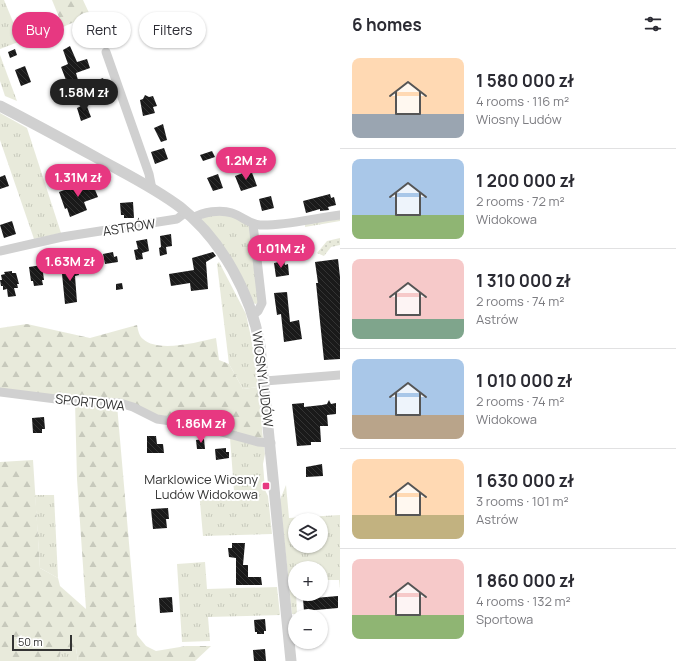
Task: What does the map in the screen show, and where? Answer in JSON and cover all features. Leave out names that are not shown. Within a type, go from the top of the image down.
[{"type":"street","points":[[106,52],[149,174],[152,189]]},
{"type":"street","name":"WIOSNY LUDÓW","points":[[0,106],[152,189],[189,215],[222,254],[237,279],[253,315],[259,340],[265,381],[291,661]]},
{"type":"street","name":"ASTRÓW","points":[[0,251],[62,237],[177,219],[189,215],[225,211],[232,212],[253,224]]},
{"type":"street","points":[[253,315],[262,303],[253,224],[270,225],[340,215]]},
{"type":"street","points":[[265,381],[340,375]]},
{"type":"street","name":"SPORTOWA","points":[[0,392],[64,400],[120,403],[133,407],[157,419],[192,424],[258,442],[271,443]]},
{"type":"green space","points":[[0,0],[4,0],[12,19],[12,44],[0,49]]},
{"type":"green space","points":[[52,0],[83,0],[89,12],[72,12],[72,23],[64,27],[64,12],[57,12]]},
{"type":"green space","points":[[0,55],[17,101],[5,96],[0,81]]},
{"type":"green space","points":[[0,113],[27,128],[61,233],[34,239],[0,140]]},
{"type":"green space","points":[[206,215],[232,215],[251,226],[259,302],[256,304],[252,303],[201,220]]},
{"type":"green space","points":[[340,217],[340,221],[305,227],[305,222]]},
{"type":"green space","points":[[340,238],[340,245],[331,247],[324,256],[317,253],[327,241]]},
{"type":"green space","points":[[219,262],[246,314],[254,351],[258,387],[243,389],[229,364],[217,264]]},
{"type":"green space","points":[[27,324],[90,338],[137,325],[142,338],[150,343],[168,346],[216,338],[219,360],[229,364],[243,389],[258,387],[263,439],[158,416],[99,399],[0,390],[0,328]]},
{"type":"green space","points":[[75,402],[117,405],[137,635],[146,646],[156,651],[186,646],[211,646],[195,661],[78,661],[76,648],[61,650],[59,661],[0,661],[0,462],[33,460],[40,568],[58,578],[60,586],[86,609],[77,479]]},
{"type":"green space","points":[[230,438],[264,445],[265,454],[263,464],[265,490],[268,496],[272,534],[203,536],[199,491],[234,491]]},
{"type":"green space","points":[[286,485],[289,513],[288,553],[328,553],[328,516],[340,515],[340,589],[339,580],[328,580],[328,561],[288,561],[288,576],[280,500]]},
{"type":"green space","points":[[35,495],[54,495],[58,578],[40,568]]},
{"type":"green space","points":[[205,562],[207,589],[277,587],[280,615],[208,617],[210,641],[182,642],[177,564]]},
{"type":"green space","points":[[291,601],[296,601],[297,609],[291,609]]},
{"type":"green space","points":[[76,648],[78,661],[59,661],[61,650]]},
{"type":"building","points":[[70,46],[77,62],[87,59],[90,68],[76,73],[78,80],[75,81],[76,85],[69,88],[61,67],[68,64],[63,50]]},
{"type":"building","points":[[15,49],[17,55],[10,58],[8,52]]},
{"type":"building","points":[[25,66],[31,82],[21,86],[15,70]]},
{"type":"building","points":[[103,78],[107,88],[94,93],[90,83]]},
{"type":"building","points":[[145,95],[149,97],[153,96],[157,106],[153,107],[155,113],[143,116],[140,100],[143,99]]},
{"type":"building","points":[[86,104],[91,117],[81,121],[77,108]]},
{"type":"building","points":[[163,124],[167,140],[161,142],[154,128]]},
{"type":"building","points":[[164,148],[168,159],[155,164],[151,152]]},
{"type":"building","points":[[212,151],[215,157],[203,161],[200,155]]},
{"type":"building","points":[[254,153],[257,162],[246,165],[243,156]]},
{"type":"building","points":[[251,170],[257,186],[241,191],[235,176]]},
{"type":"building","points":[[218,174],[223,188],[213,191],[207,178]]},
{"type":"building","points":[[5,175],[9,186],[0,189],[0,177]]},
{"type":"building","points":[[91,180],[98,197],[84,202],[87,210],[70,217],[67,208],[65,209],[59,192]]},
{"type":"building","points":[[330,194],[331,198],[334,197],[336,205],[328,207],[329,210],[320,211],[320,209],[306,213],[303,201]]},
{"type":"building","points":[[271,196],[274,208],[262,211],[259,199]]},
{"type":"building","points":[[133,202],[134,218],[124,218],[124,215],[121,215],[120,203]]},
{"type":"building","points":[[12,221],[16,234],[4,238],[0,225]]},
{"type":"building","points":[[171,234],[172,246],[166,247],[167,254],[160,256],[160,236]]},
{"type":"building","points":[[147,239],[149,251],[142,253],[143,259],[136,260],[134,250],[138,249],[136,241]]},
{"type":"building","points":[[113,252],[114,257],[117,256],[118,262],[105,264],[103,254]]},
{"type":"building","points":[[213,252],[216,256],[206,262],[208,289],[191,291],[190,283],[171,286],[169,274],[194,270],[192,258]]},
{"type":"building","points":[[338,259],[340,277],[340,359],[324,360],[315,262]]},
{"type":"building","points":[[284,261],[285,265],[288,264],[289,275],[276,277],[274,263]]},
{"type":"building","points":[[76,262],[79,275],[75,276],[77,302],[65,304],[61,264]]},
{"type":"building","points":[[42,265],[44,280],[42,280],[43,285],[34,286],[33,281],[31,281],[29,267]]},
{"type":"building","points":[[12,271],[12,273],[16,273],[19,284],[17,284],[18,288],[14,288],[16,296],[8,297],[7,289],[3,290],[0,280],[2,280],[1,275],[5,274],[4,272]]},
{"type":"building","points":[[122,283],[123,289],[116,290],[116,284]]},
{"type":"building","points":[[287,292],[290,322],[299,320],[302,339],[284,342],[281,314],[277,315],[274,293]]},
{"type":"building","points":[[329,400],[331,404],[336,403],[336,414],[327,415],[328,426],[320,426],[321,442],[311,442],[311,445],[297,446],[292,404],[304,403],[304,407],[327,404]]},
{"type":"building","points":[[44,417],[45,429],[42,429],[42,433],[33,433],[32,418]]},
{"type":"building","points":[[147,436],[156,436],[157,444],[163,444],[164,453],[147,453]]},
{"type":"building","points":[[204,439],[205,449],[197,449],[196,440]]},
{"type":"building","points":[[226,448],[226,452],[229,452],[229,458],[216,460],[215,449]]},
{"type":"building","points":[[322,464],[323,476],[306,477],[306,467]]},
{"type":"building","points":[[168,508],[169,519],[166,519],[167,528],[153,529],[151,509]]},
{"type":"building","points":[[232,543],[245,543],[243,565],[248,565],[248,577],[261,577],[262,585],[236,585],[236,558],[229,557],[228,548],[232,548]]},
{"type":"building","points":[[338,596],[338,608],[304,609],[303,601],[328,601],[328,597]]},
{"type":"building","points":[[172,597],[173,612],[160,613],[159,598]]},
{"type":"building","points":[[265,619],[266,631],[264,631],[264,634],[257,634],[257,632],[255,632],[254,620]]},
{"type":"building","points":[[265,649],[266,661],[254,661],[253,650]]},
{"type":"place","name":"Marklowice Wiosny Ludów Widokowa","points":[[266,486]]}]
